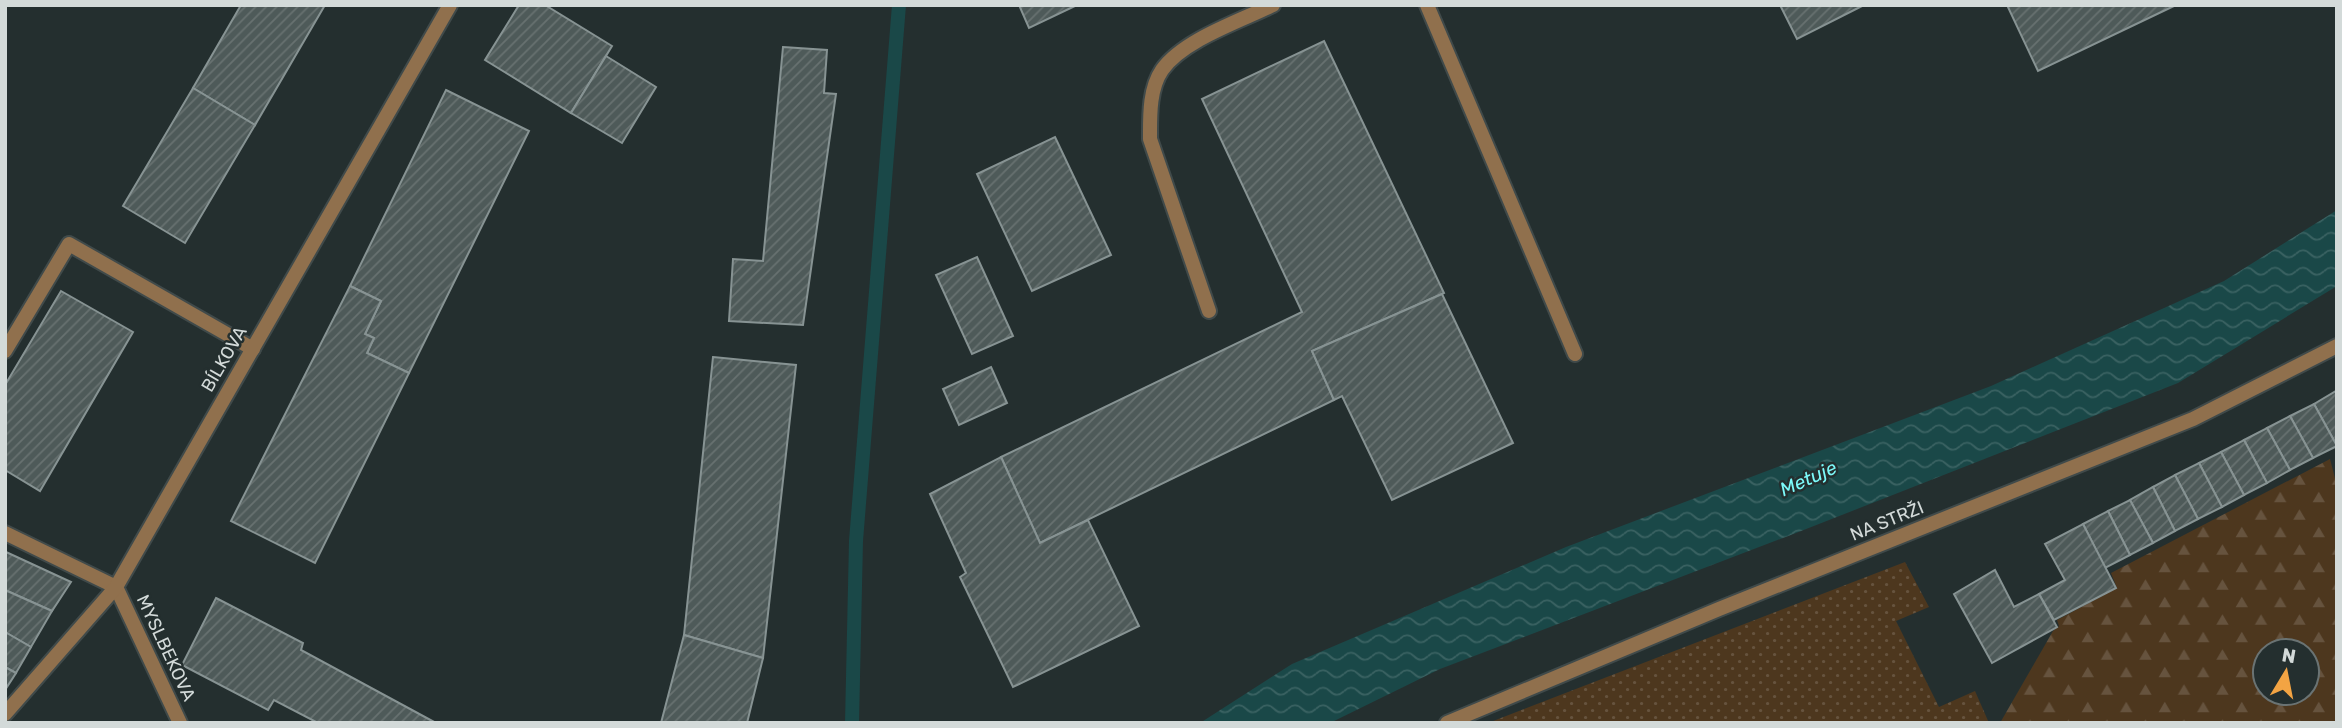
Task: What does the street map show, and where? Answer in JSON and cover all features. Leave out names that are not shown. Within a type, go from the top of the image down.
[{"type":"street","name":"BÍLKOVA","points":[[5,714],[116,587],[450,5]]},
{"type":"street","points":[[1209,310],[1150,139],[1150,110],[1161,71],[1183,48],[1273,5]]},
{"type":"street","points":[[1426,5],[1575,354]]},
{"type":"street","points":[[5,351],[69,244],[253,349]]},
{"type":"street","name":"NA STRŽI","points":[[1447,723],[1719,609],[2193,419],[2337,346]]},
{"type":"street","name":"MYSLBEKOVA","points":[[5,533],[116,587],[180,723]]},
{"type":"green space","points":[[2330,459],[2337,486],[2337,723],[2000,723],[2053,631],[2059,626],[2057,620],[2117,588],[2111,573]]},
{"type":"green space","points":[[1905,562],[1929,607],[1896,621],[1939,707],[1975,691],[1989,723],[1488,723]]},
{"type":"water","name":"Metuje","points":[[2337,210],[2337,286],[2178,383],[1440,669],[1330,723],[1200,723],[1292,664],[1566,547],[1991,386],[2224,281]]},
{"type":"building","points":[[241,5],[325,5],[255,125],[193,88]]},
{"type":"building","points":[[519,5],[545,5],[612,46],[571,113],[485,60]]},
{"type":"building","points":[[1019,5],[1077,5],[1029,28]]},
{"type":"building","points":[[1780,5],[1864,5],[1797,39]]},
{"type":"building","points":[[2007,5],[2176,5],[2038,71]]},
{"type":"building","points":[[1324,41],[1444,293],[1312,351],[1334,400],[1040,543],[1001,457],[1302,312],[1202,99]]},
{"type":"building","points":[[783,47],[827,50],[824,93],[836,94],[803,325],[729,321],[733,259],[763,261]]},
{"type":"building","points":[[606,56],[656,87],[622,143],[571,113]]},
{"type":"building","points":[[193,88],[255,125],[185,243],[123,206]]},
{"type":"building","points":[[446,90],[529,131],[409,373],[367,353],[374,338],[365,334],[381,301],[350,286]]},
{"type":"building","points":[[1055,137],[1111,255],[1032,291],[977,174]]},
{"type":"building","points":[[977,257],[1013,336],[972,354],[936,275]]},
{"type":"building","points":[[350,286],[381,301],[365,334],[374,338],[367,353],[409,373],[315,563],[231,521]]},
{"type":"building","points":[[61,291],[133,332],[40,491],[5,470],[5,385]]},
{"type":"building","points":[[1442,294],[1513,443],[1392,500],[1342,396],[1334,400],[1312,351]]},
{"type":"building","points":[[713,357],[796,365],[763,658],[684,635]]},
{"type":"building","points":[[991,367],[1007,403],[959,425],[943,389]]},
{"type":"building","points":[[2336,391],[2337,393],[2337,446],[2314,404]]},
{"type":"building","points":[[2314,404],[2337,446],[2313,458],[2290,416]]},
{"type":"building","points":[[2290,416],[2313,458],[2290,470],[2267,428]]},
{"type":"building","points":[[2267,428],[2290,470],[2267,483],[2244,440]]},
{"type":"building","points":[[2244,440],[2267,483],[2244,495],[2221,452]]},
{"type":"building","points":[[2221,452],[2244,495],[2222,507],[2199,463]]},
{"type":"building","points":[[1001,457],[1040,543],[1088,520],[1139,626],[1013,687],[960,577],[966,573],[930,494]]},
{"type":"building","points":[[2199,463],[2222,507],[2198,519],[2175,475]]},
{"type":"building","points":[[2175,475],[2198,519],[2175,531],[2153,487]]},
{"type":"building","points":[[2153,487],[2175,531],[2153,543],[2130,500]]},
{"type":"building","points":[[2130,500],[2153,543],[2130,555],[2108,511]]},
{"type":"building","points":[[2108,511],[2130,555],[2105,568],[2083,524]]},
{"type":"building","points":[[2083,524],[2116,588],[2054,620],[2039,594],[2065,580],[2045,544]]},
{"type":"building","points":[[6,552],[71,582],[52,611],[5,590]]},
{"type":"building","points":[[1995,570],[2014,607],[2039,594],[2057,627],[1992,663],[1954,594]]},
{"type":"building","points":[[5,590],[52,611],[31,647],[5,632]]},
{"type":"building","points":[[216,598],[303,643],[301,650],[436,723],[318,723],[274,700],[268,710],[182,665]]},
{"type":"building","points":[[5,632],[31,647],[16,673],[5,667]]},
{"type":"building","points":[[684,635],[763,658],[747,723],[661,723]]},
{"type":"building","points":[[5,667],[16,673],[5,690]]},
{"type":"waterway","points":[[852,723],[856,541],[899,5]]}]
